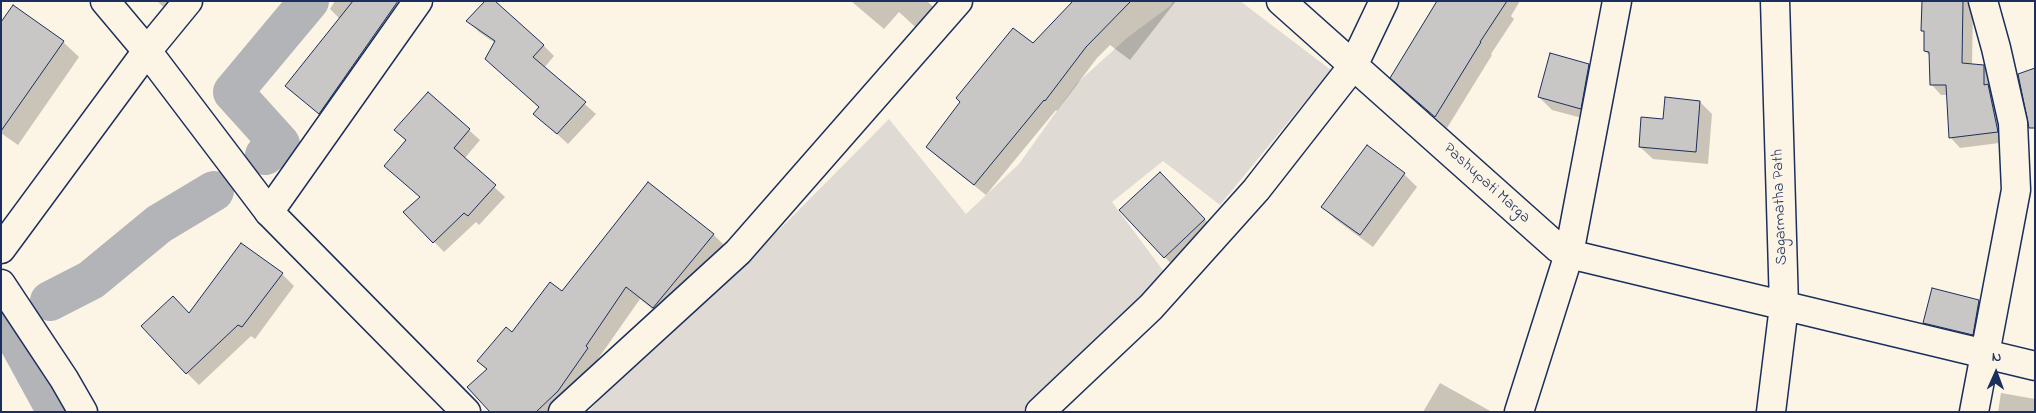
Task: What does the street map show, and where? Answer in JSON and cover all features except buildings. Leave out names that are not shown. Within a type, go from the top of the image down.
[{"type":"street","points":[[105,1],[147,51],[269,212],[466,412]]},
{"type":"street","points":[[1,249],[147,51],[188,1]]},
{"type":"street","points":[[269,212],[418,1]]},
{"type":"street","points":[[563,412],[738,252],[958,1]]},
{"type":"street","name":"Pashupati Marga","points":[[1281,1],[1558,248],[1569,254]]},
{"type":"street","points":[[1040,412],[1158,300],[1256,190],[1353,66],[1384,1]]},
{"type":"street","points":[[1519,412],[1569,254],[1617,1]]},
{"type":"street","name":"Sagarmatha Path","points":[[1771,412],[1784,306],[1775,1]]},
{"type":"street","points":[[1974,412],[2016,190],[2013,123],[1996,48],[1982,1]]},
{"type":"street","points":[[1569,254],[2035,366]]},
{"type":"street","points":[[1,284],[64,379],[83,412]]},
{"type":"shaded area","points":[[1173,1],[1240,1],[1331,70],[1220,205],[1163,161],[1112,202],[1165,273],[1043,394],[1022,412],[588,412],[606,392],[780,229],[889,119],[966,214],[1019,164],[1076,84],[1128,37],[1170,6]]},
{"type":"waterway","points":[[265,155],[280,144],[233,92],[309,1]]},
{"type":"waterway","points":[[50,301],[91,280],[159,224],[214,191]]},
{"type":"waterway","points":[[8,322],[57,412]]}]
